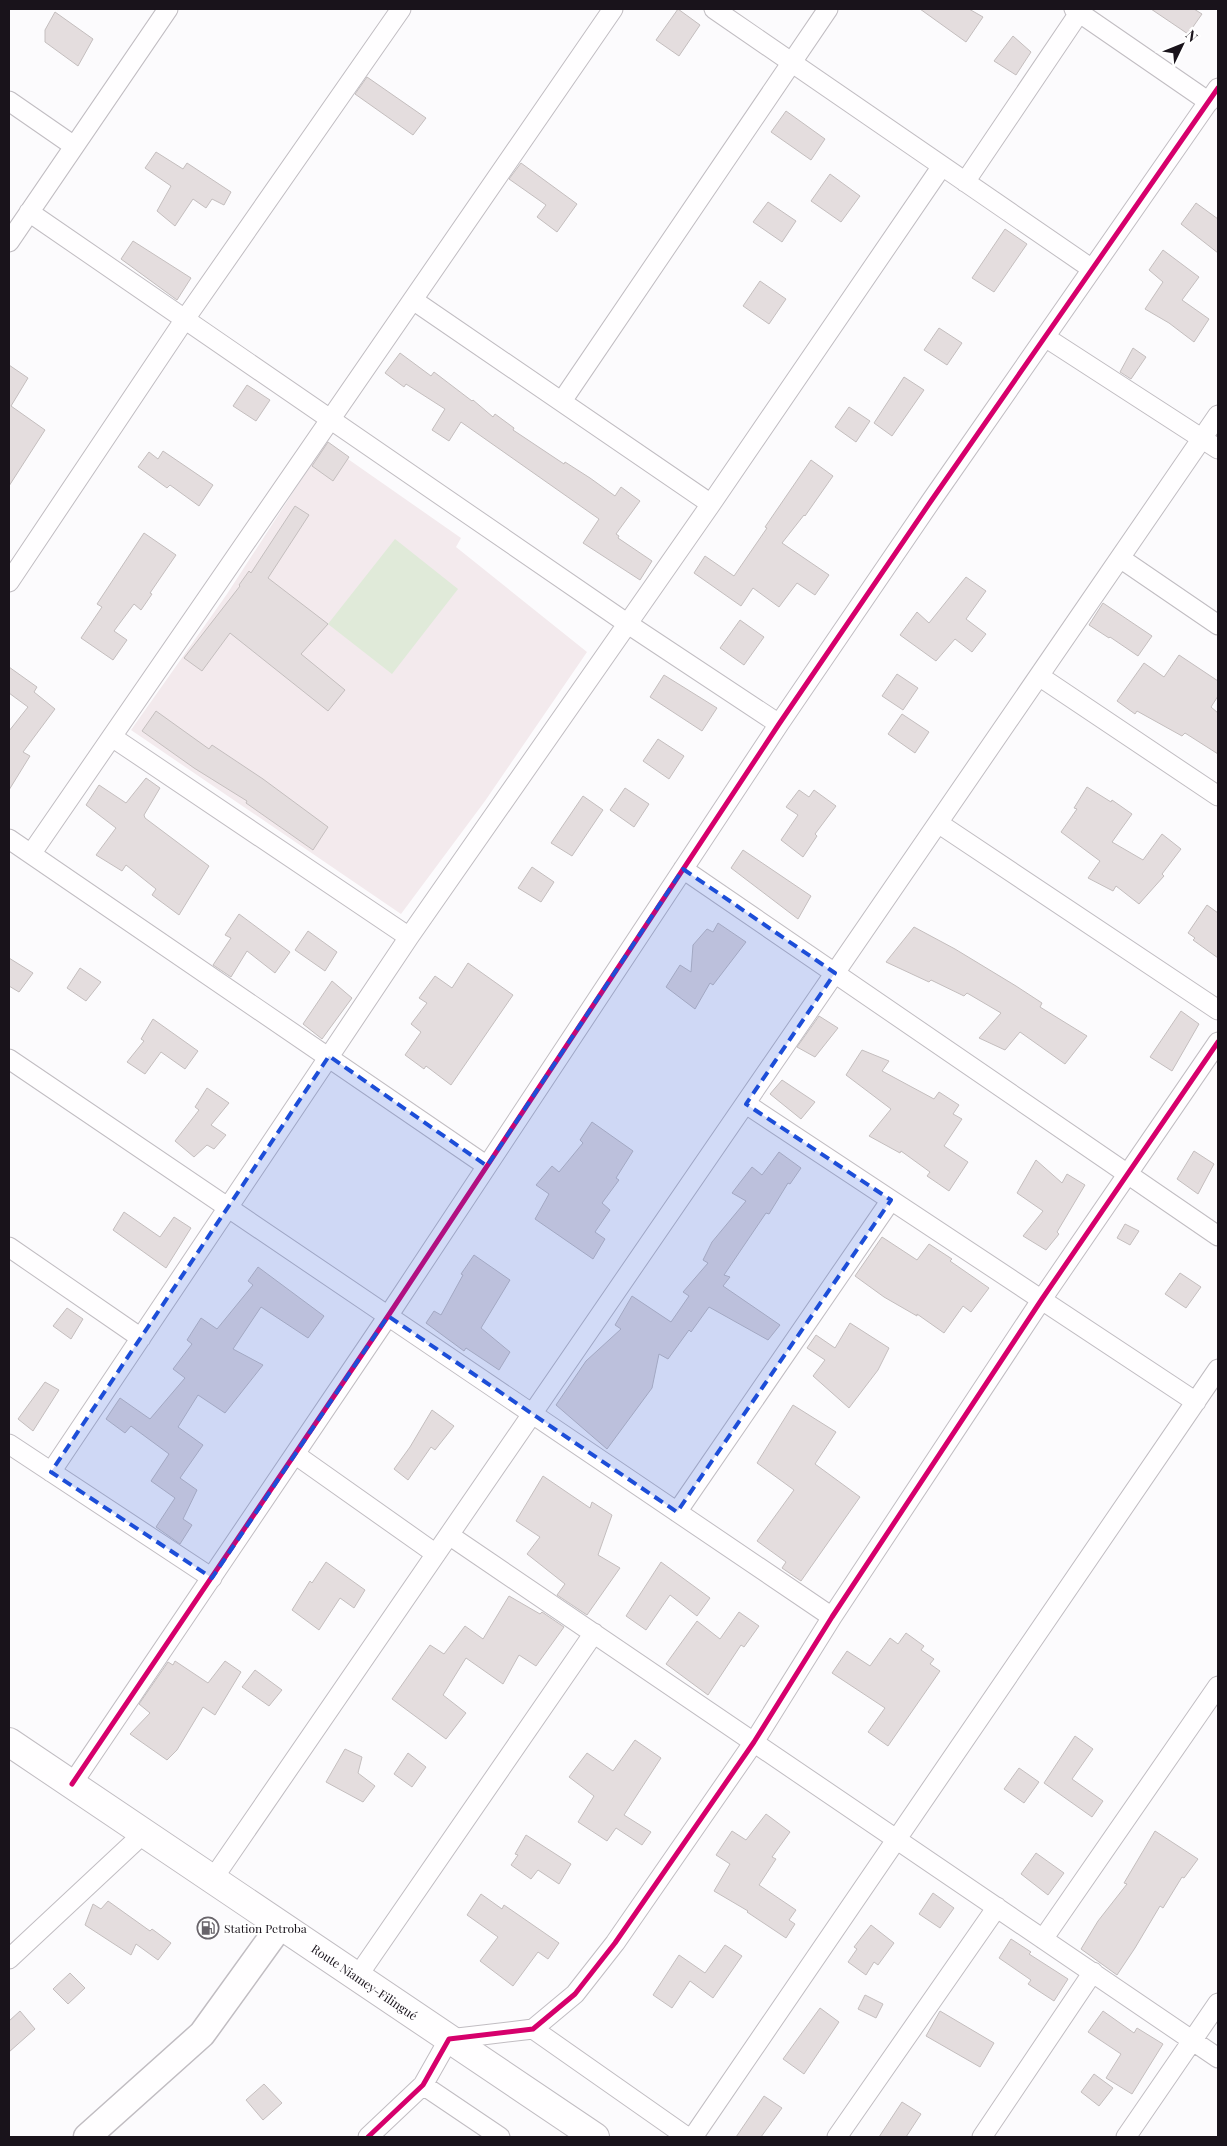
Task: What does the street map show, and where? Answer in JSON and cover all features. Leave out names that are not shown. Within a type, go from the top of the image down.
[{"type":"main road","name":"Route Niamey-Filingué","points":[[9,1742],[595,2137]]},
{"type":"street","points":[[9,242],[168,9]]},
{"type":"street","points":[[9,582],[185,319],[401,9]]},
{"type":"street","points":[[31,854],[613,9]]},
{"type":"street","points":[[714,9],[1092,269]]},
{"type":"street","points":[[562,401],[828,9]]},
{"type":"street","points":[[72,1784],[296,1455],[779,724],[1213,95],[1077,11],[965,182]]},
{"type":"street","points":[[9,101],[74,146]]},
{"type":"street","points":[[52,1472],[410,937],[711,504],[942,166]]},
{"type":"street","points":[[29,212],[628,624],[779,724]]},
{"type":"street","points":[[413,300],[711,504]]},
{"type":"street","points":[[1045,337],[1218,448]]},
{"type":"street","points":[[212,1880],[1218,415]]},
{"type":"street","points":[[1120,558],[1218,625]]},
{"type":"street","points":[[1039,676],[1218,796]]},
{"type":"street","points":[[112,737],[410,937]]},
{"type":"street","points":[[938,823],[1218,1010]]},
{"type":"street","points":[[9,839],[329,1056],[487,1166]]},
{"type":"street","points":[[683,869],[1218,1236]]},
{"type":"street","points":[[368,2137],[423,2085],[449,2039],[533,2029],[576,1994],[616,1943],[754,1742],[832,1617],[1042,1299],[1218,1042]]},
{"type":"street","points":[[9,1059],[832,1617]]},
{"type":"street","points":[[746,1104],[1196,1402]]},
{"type":"street","points":[[677,1512],[891,1200]]},
{"type":"street","points":[[9,1247],[141,1338]]},
{"type":"street","points":[[693,2137],[1218,1369]]},
{"type":"street","points":[[9,1444],[212,1578]]},
{"type":"street","points":[[296,1455],[436,1554]]},
{"type":"street","points":[[449,1535],[1218,2058]]},
{"type":"street","points":[[357,1977],[594,1633]]},
{"type":"street","points":[[1044,1939],[1218,1686]]},
{"type":"street","points":[[9,1959],[144,1833]]},
{"type":"street","points":[[837,2137],[997,1907]]},
{"type":"street","points":[[87,2137],[202,2034],[280,1926]]},
{"type":"street","points":[[982,2137],[1093,1972]]},
{"type":"street","points":[[1126,2137],[1218,2003]]},
{"type":"street","points":[[533,2029],[687,2137]]},
{"type":"street","points":[[423,2085],[500,2137]]},
{"type":"highlighted area","points":[[683,869],[835,973],[746,1104],[891,1200],[677,1512],[388,1316],[212,1578],[51,1472],[329,1056],[487,1166]]},
{"type":"shaded area","points":[[325,443],[461,538],[456,547],[587,652],[485,801],[401,914],[131,730],[227,594]]},
{"type":"green space","points":[[395,539],[458,589],[392,674],[328,624]]},
{"type":"building","points":[[678,9],[700,25],[679,56],[656,40]]},
{"type":"building","points":[[920,9],[969,9],[983,17],[966,42]]},
{"type":"building","points":[[1151,9],[1194,9],[1202,14],[1188,34]]},
{"type":"building","points":[[55,12],[93,39],[78,66],[45,42],[45,30]]},
{"type":"building","points":[[1013,36],[1031,52],[1016,75],[994,61]]},
{"type":"building","points":[[367,77],[426,118],[413,135],[355,94]]},
{"type":"building","points":[[786,111],[825,139],[811,160],[771,132]]},
{"type":"building","points":[[156,152],[183,169],[187,163],[231,192],[224,205],[212,199],[206,208],[193,199],[175,226],[157,211],[171,186],[145,168]]},
{"type":"building","points":[[521,163],[577,204],[557,232],[537,217],[546,205],[509,179]]},
{"type":"building","points":[[830,174],[860,196],[841,222],[811,201]]},
{"type":"building","points":[[768,202],[796,221],[782,242],[753,222]]},
{"type":"building","points":[[1196,203],[1218,219],[1218,253],[1181,224]]},
{"type":"building","points":[[1005,229],[1027,244],[994,292],[972,278]]},
{"type":"building","points":[[133,241],[191,278],[177,300],[121,259]]},
{"type":"building","points":[[1163,250],[1199,277],[1182,300],[1209,319],[1194,342],[1169,323],[1145,309],[1163,282],[1149,270]]},
{"type":"building","points":[[760,281],[786,299],[769,324],[743,306]]},
{"type":"building","points":[[939,328],[962,343],[947,365],[924,350]]},
{"type":"building","points":[[1133,348],[1146,357],[1131,379],[1120,372]]},
{"type":"building","points":[[400,353],[431,376],[434,372],[493,417],[495,414],[514,428],[513,430],[564,464],[565,462],[590,478],[615,496],[621,487],[640,501],[616,534],[619,536],[618,538],[652,561],[640,580],[583,543],[599,519],[461,422],[449,441],[432,430],[445,409],[406,384],[404,387],[385,373]]},
{"type":"building","points":[[9,365],[28,378],[11,406],[45,430],[9,486]]},
{"type":"building","points":[[904,377],[924,390],[892,436],[874,423]]},
{"type":"building","points":[[247,385],[270,400],[256,421],[233,406]]},
{"type":"building","points":[[849,407],[870,421],[856,442],[835,427]]},
{"type":"building","points":[[328,442],[349,457],[333,481],[312,466]]},
{"type":"building","points":[[163,451],[213,485],[199,506],[170,485],[167,488],[138,467],[149,452],[158,459]]},
{"type":"building","points":[[811,460],[833,476],[805,516],[782,543],[829,575],[815,595],[797,583],[779,607],[753,588],[741,606],[694,573],[705,556],[734,576]]},
{"type":"building","points":[[295,506],[309,515],[268,578],[328,624],[301,654],[345,690],[328,711],[230,633],[202,671],[184,658],[240,586],[249,571],[251,573]]},
{"type":"building","points":[[144,533],[176,555],[150,593],[152,594],[141,610],[134,604],[114,631],[127,640],[113,660],[81,638],[102,607],[97,604]]},
{"type":"building","points":[[966,577],[986,591],[966,619],[986,634],[972,652],[955,639],[936,661],[900,635],[917,612],[929,623]]},
{"type":"building","points":[[1103,603],[1152,636],[1138,656],[1089,625]]},
{"type":"building","points":[[740,620],[764,637],[744,665],[720,648]]},
{"type":"building","points":[[1179,655],[1218,681],[1218,696],[1211,707],[1218,713],[1218,754],[1185,733],[1182,736],[1137,711],[1135,714],[1117,701],[1144,663],[1164,677]]},
{"type":"building","points":[[9,667],[37,687],[34,692],[55,709],[23,752],[30,756],[9,790],[9,731],[28,707],[9,693]]},
{"type":"building","points":[[897,674],[918,688],[903,710],[882,696]]},
{"type":"building","points":[[664,675],[717,708],[702,731],[650,697]]},
{"type":"building","points":[[156,711],[209,749],[212,745],[263,779],[328,827],[313,850],[246,803],[247,801],[194,768],[142,731]]},
{"type":"building","points":[[902,714],[929,732],[915,753],[888,734]]},
{"type":"building","points":[[658,739],[684,756],[669,779],[643,761]]},
{"type":"building","points":[[146,778],[160,788],[144,815],[145,818],[209,866],[179,915],[152,895],[156,889],[126,865],[122,871],[96,855],[116,828],[86,805],[99,785],[126,803]]},
{"type":"building","points":[[1087,787],[1111,802],[1112,800],[1132,814],[1112,842],[1143,860],[1162,834],[1181,849],[1162,874],[1164,876],[1139,904],[1116,886],[1113,891],[1088,878],[1100,861],[1061,832],[1077,809],[1074,808]]},
{"type":"building","points":[[625,788],[649,804],[634,827],[610,810]]},
{"type":"building","points":[[799,790],[809,797],[814,790],[836,806],[815,834],[817,836],[803,857],[781,840],[798,815],[786,807]]},
{"type":"building","points":[[583,796],[603,810],[572,856],[551,843]]},
{"type":"building","points":[[743,850],[811,896],[798,919],[731,868]]},
{"type":"building","points":[[532,867],[554,882],[541,902],[518,888]]},
{"type":"building","points":[[1207,905],[1218,913],[1218,958],[1193,940],[1195,938],[1188,933]]},
{"type":"building","points":[[239,914],[290,952],[275,973],[247,951],[231,977],[213,965],[231,938],[225,935]]},
{"type":"building","points":[[718,923],[746,942],[713,985],[710,983],[695,1009],[666,987],[680,965],[691,972],[693,945],[707,929],[713,932]]},
{"type":"building","points":[[914,927],[1016,986],[1042,1003],[1040,1007],[1087,1036],[1065,1064],[1020,1032],[1005,1050],[979,1038],[1001,1013],[967,993],[964,996],[886,962]]},
{"type":"building","points":[[308,931],[337,952],[325,971],[295,950]]},
{"type":"building","points":[[9,958],[33,973],[19,992],[9,986]]},
{"type":"building","points":[[468,963],[513,995],[451,1085],[426,1066],[424,1069],[405,1055],[421,1032],[411,1024],[427,1003],[419,998],[435,976],[452,988]]},
{"type":"building","points":[[80,968],[101,982],[86,1001],[67,988]]},
{"type":"building","points":[[332,981],[352,998],[322,1039],[303,1024]]},
{"type":"building","points":[[1181,1011],[1199,1024],[1172,1071],[1150,1057]]},
{"type":"building","points":[[819,1016],[838,1028],[815,1057],[797,1047]]},
{"type":"building","points":[[153,1019],[198,1051],[185,1069],[161,1052],[145,1074],[127,1062],[144,1041],[141,1039]]},
{"type":"building","points":[[862,1050],[889,1061],[882,1071],[934,1099],[939,1092],[959,1105],[953,1114],[962,1119],[944,1146],[968,1162],[949,1191],[927,1176],[930,1172],[901,1151],[900,1153],[869,1136],[891,1109],[846,1075]]},
{"type":"building","points":[[782,1080],[815,1102],[801,1119],[770,1094]]},
{"type":"building","points":[[207,1088],[229,1103],[211,1125],[226,1135],[214,1149],[207,1145],[194,1157],[175,1141],[199,1110],[195,1107]]},
{"type":"building","points":[[592,1122],[633,1151],[616,1178],[619,1180],[602,1203],[610,1210],[595,1232],[605,1239],[593,1259],[535,1219],[549,1194],[536,1185],[552,1166],[559,1172],[583,1143],[580,1140]]},
{"type":"building","points":[[1194,1151],[1214,1164],[1198,1194],[1177,1179]]},
{"type":"building","points":[[779,1152],[801,1168],[790,1184],[788,1183],[769,1214],[766,1213],[724,1275],[730,1277],[723,1286],[780,1325],[768,1340],[709,1307],[668,1359],[659,1354],[652,1388],[607,1449],[556,1405],[586,1361],[621,1329],[615,1325],[632,1296],[671,1322],[689,1296],[683,1292],[708,1263],[703,1260],[712,1242],[746,1201],[732,1193],[752,1167],[762,1175]]},
{"type":"building","points":[[1036,1160],[1062,1183],[1067,1174],[1085,1185],[1057,1232],[1059,1234],[1046,1250],[1023,1236],[1043,1211],[1017,1193]]},
{"type":"building","points":[[124,1212],[160,1237],[174,1217],[191,1228],[166,1268],[113,1230]]},
{"type":"building","points":[[1125,1224],[1139,1231],[1130,1245],[1117,1238]]},
{"type":"building","points":[[882,1237],[917,1260],[929,1244],[952,1259],[950,1261],[989,1288],[971,1312],[963,1306],[944,1333],[917,1314],[917,1316],[884,1297],[855,1276]]},
{"type":"building","points":[[474,1255],[510,1280],[481,1328],[510,1352],[499,1370],[466,1348],[464,1351],[426,1323],[434,1311],[441,1315],[463,1275],[461,1274]]},
{"type":"building","points":[[258,1267],[324,1316],[308,1338],[261,1307],[233,1349],[263,1365],[225,1413],[198,1395],[178,1427],[203,1445],[180,1478],[197,1490],[183,1519],[192,1525],[180,1544],[156,1527],[175,1498],[151,1481],[169,1454],[131,1426],[125,1433],[106,1419],[120,1398],[150,1419],[185,1378],[173,1369],[192,1344],[187,1340],[201,1318],[217,1329],[253,1285],[248,1281]]},
{"type":"building","points":[[1180,1273],[1201,1287],[1186,1308],[1165,1294]]},
{"type":"building","points":[[67,1308],[83,1319],[71,1339],[53,1326]]},
{"type":"building","points":[[850,1323],[889,1348],[878,1370],[849,1408],[813,1376],[825,1360],[807,1348],[816,1335],[835,1348]]},
{"type":"building","points":[[45,1382],[59,1390],[33,1431],[18,1419]]},
{"type":"building","points":[[793,1405],[836,1432],[815,1464],[860,1497],[801,1581],[782,1568],[786,1562],[757,1541],[794,1490],[757,1463]]},
{"type":"building","points":[[432,1410],[454,1426],[435,1450],[431,1447],[408,1480],[394,1469],[410,1447]]},
{"type":"building","points":[[543,1476],[590,1508],[592,1502],[612,1515],[598,1555],[620,1568],[587,1615],[557,1595],[565,1584],[527,1554],[540,1537],[516,1521]]},
{"type":"building","points":[[326,1562],[365,1590],[354,1608],[340,1598],[319,1630],[292,1610],[310,1581],[312,1583]]},
{"type":"building","points":[[661,1562],[710,1598],[697,1616],[670,1595],[646,1630],[626,1616]]},
{"type":"building","points":[[509,1596],[540,1614],[542,1612],[564,1627],[536,1666],[519,1655],[503,1684],[466,1658],[443,1695],[466,1713],[446,1739],[392,1699],[430,1645],[444,1654],[465,1626],[483,1639]]},
{"type":"building","points":[[739,1612],[759,1626],[744,1647],[741,1645],[708,1695],[666,1664],[697,1621],[720,1639]]},
{"type":"building","points":[[906,1633],[924,1646],[921,1650],[934,1659],[930,1664],[940,1671],[888,1746],[868,1732],[885,1708],[832,1673],[847,1651],[870,1666],[890,1638],[898,1644]]},
{"type":"building","points":[[175,1661],[208,1683],[225,1661],[241,1672],[215,1715],[203,1707],[177,1750],[167,1760],[130,1734],[150,1713],[139,1704],[168,1662],[173,1665]]},
{"type":"building","points":[[255,1670],[282,1690],[269,1706],[242,1687]]},
{"type":"building","points":[[1075,1736],[1093,1749],[1072,1779],[1103,1801],[1092,1817],[1044,1783]]},
{"type":"building","points":[[635,1740],[661,1758],[624,1815],[651,1832],[642,1845],[616,1828],[607,1841],[578,1822],[594,1796],[569,1777],[587,1753],[613,1771]]},
{"type":"building","points":[[345,1749],[362,1757],[358,1773],[375,1786],[363,1802],[326,1782]]},
{"type":"building","points":[[408,1753],[426,1767],[412,1787],[394,1774]]},
{"type":"building","points":[[1019,1768],[1039,1782],[1024,1803],[1004,1789]]},
{"type":"building","points":[[766,1814],[790,1832],[772,1857],[776,1859],[759,1885],[796,1910],[789,1920],[795,1924],[786,1938],[748,1911],[714,1891],[730,1864],[716,1855],[732,1831],[746,1840]]},
{"type":"building","points":[[1155,1831],[1198,1859],[1184,1878],[1182,1877],[1163,1908],[1160,1906],[1117,1975],[1081,1949],[1098,1921],[1127,1884],[1124,1883]]},
{"type":"building","points":[[526,1835],[571,1864],[559,1884],[538,1870],[531,1879],[511,1865],[518,1855],[515,1854]]},
{"type":"building","points":[[1036,1853],[1064,1873],[1048,1895],[1021,1874]]},
{"type":"building","points":[[933,1893],[954,1908],[940,1928],[919,1914]]},
{"type":"building","points":[[481,1894],[502,1909],[504,1905],[559,1943],[548,1959],[538,1952],[513,1986],[480,1961],[498,1937],[467,1915]]},
{"type":"building","points":[[108,1901],[150,1931],[152,1929],[171,1943],[158,1960],[136,1944],[131,1955],[85,1925],[93,1904],[101,1909]]},
{"type":"building","points":[[871,1925],[894,1943],[878,1965],[874,1962],[866,1975],[848,1962],[857,1949],[854,1947]]},
{"type":"building","points":[[1011,1939],[1031,1952],[1029,1954],[1068,1979],[1054,2001],[1028,1984],[1031,1980],[999,1958]]},
{"type":"building","points":[[725,1945],[742,1956],[713,1998],[690,1981],[672,2008],[653,1995],[679,1955],[705,1973]]},
{"type":"building","points":[[70,1973],[85,1988],[68,2004],[53,1989]]},
{"type":"building","points":[[865,1995],[883,2004],[876,2018],[858,2009]]},
{"type":"building","points":[[820,2008],[839,2022],[804,2074],[783,2059]]},
{"type":"building","points":[[20,2011],[35,2029],[9,2052],[9,2021]]},
{"type":"building","points":[[940,2011],[994,2043],[980,2067],[926,2036]]},
{"type":"building","points":[[1103,2011],[1134,2033],[1137,2028],[1163,2044],[1132,2094],[1106,2078],[1121,2054],[1088,2032]]},
{"type":"building","points":[[1094,2074],[1113,2088],[1099,2106],[1081,2092]]},
{"type":"building","points":[[264,2084],[282,2103],[263,2120],[246,2100]]},
{"type":"building","points":[[764,2096],[782,2108],[761,2137],[736,2137]]},
{"type":"building","points":[[902,2102],[921,2114],[906,2137],[879,2137]]},
{"type":"cycle path","points":[[72,1784],[388,1316],[779,724],[931,501],[1218,88]]},
{"type":"cycle path","points":[[368,2137],[423,2085],[449,2039],[533,2029],[575,1994],[615,1943],[754,1742],[832,1617],[1042,1299],[1218,1042]]},
{"type":"place","name":"Station Petroba","points":[[208,1928]]}]
